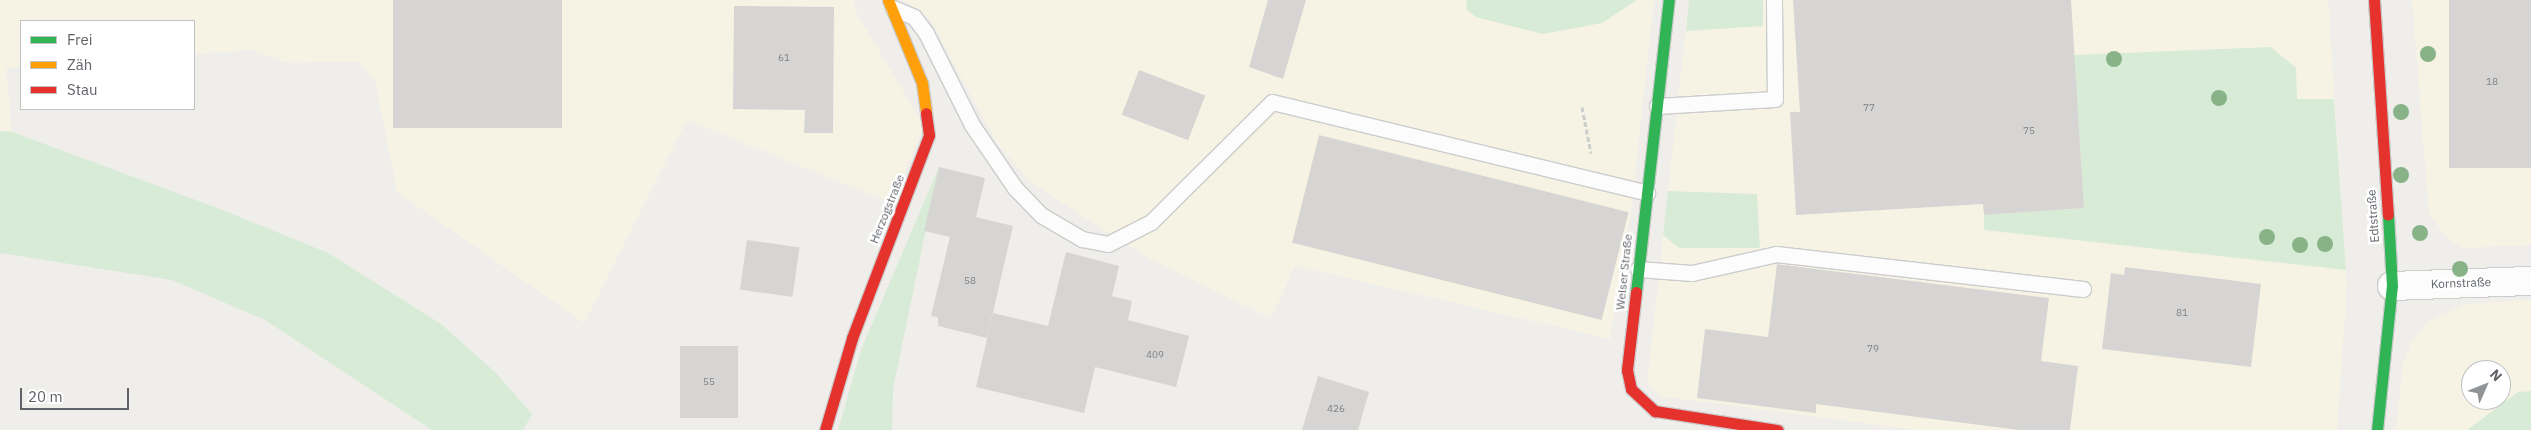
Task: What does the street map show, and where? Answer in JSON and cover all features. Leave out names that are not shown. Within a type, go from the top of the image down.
[{"type":"street","name":"Welser Straße","points":[[1669,0],[1627,370],[1631,389],[1639,402],[1677,417],[1778,430]]},
{"type":"street","name":"Edtstraße","points":[[2374,0],[2392,286],[2377,430]]},
{"type":"street","name":"Herzogstraße","points":[[826,430],[852,338],[929,134],[922,83],[890,4]]},
{"type":"street","name":"Kornstraße","points":[[2392,286],[2531,281]]},
{"type":"lane","points":[[1657,106],[1775,99],[1774,0]]},
{"type":"lane","points":[[890,4],[914,17],[926,33],[972,125],[1015,188],[1041,215],[1082,240],[1108,244],[1151,222],[1272,102],[1647,193]]},
{"type":"lane","points":[[1638,269],[1692,273],[1776,254],[2083,289]]},
{"type":"path","points":[[1582,107],[1591,156],[1585,178]]},
{"type":"shaded area","points":[[0,0],[854,0],[857,14],[924,126],[892,203],[687,120],[584,323],[397,192],[375,81],[359,62],[288,63],[252,50],[195,54],[195,20],[20,20],[20,67],[6,68],[12,132],[0,131]]},
{"type":"shaded area","points":[[904,0],[1654,0],[1631,212],[1610,339],[1295,266],[1271,318],[1148,258],[1032,183],[996,142],[931,21]]},
{"type":"shaded area","points":[[1689,0],[2328,0],[2347,284],[2337,430],[1916,430],[1660,396],[1647,384]]},
{"type":"shaded area","points":[[2412,0],[2531,0],[2531,245],[2463,248],[2449,240],[2429,214]]},
{"type":"shaded area","points":[[2531,300],[2531,430],[2396,430],[2403,363],[2413,339],[2430,320],[2466,304]]},
{"type":"green space","points":[[1467,0],[1637,0],[1602,23],[1543,34],[1476,17],[1466,9]]},
{"type":"green space","points":[[1689,0],[1763,0],[1763,26],[1686,31]]},
{"type":"green space","points":[[2271,47],[2296,68],[2297,99],[2334,99],[2346,270],[1984,230],[1984,215],[2084,208],[2074,55]]},
{"type":"green space","points":[[0,131],[12,132],[220,209],[328,253],[441,324],[496,373],[532,414],[523,430],[432,430],[265,320],[172,280],[0,253]]},
{"type":"green space","points":[[939,167],[893,389],[892,430],[838,430],[861,350]]},
{"type":"green space","points":[[1668,191],[1757,194],[1760,248],[1679,248],[1663,235]]},
{"type":"green space","points":[[2531,391],[2531,430],[2467,430],[2494,410],[2511,410],[2511,397],[2518,392]]},
{"type":"building","points":[[393,0],[562,0],[562,128],[393,128]]},
{"type":"building","points":[[1268,0],[1306,0],[1283,79],[1249,67]]},
{"type":"building","points":[[1793,0],[2071,0],[2084,208],[1984,215],[1983,204],[1796,215],[1790,112],[1800,112]]},
{"type":"building","points":[[2449,0],[2531,0],[2531,168],[2449,168]]},
{"type":"building","points":[[734,6],[834,7],[833,133],[804,133],[805,110],[733,109]]},
{"type":"building","points":[[1139,70],[1205,95],[1188,140],[1122,115]]},
{"type":"building","points":[[1319,135],[1629,212],[1602,320],[1292,243]]},
{"type":"building","points":[[939,167],[985,178],[976,217],[1013,226],[987,338],[938,326],[938,317],[931,316],[950,237],[924,231]]},
{"type":"building","points":[[747,240],[799,247],[793,297],[740,290]]},
{"type":"building","points":[[1066,252],[1119,266],[1112,296],[1132,301],[1128,320],[1189,336],[1176,387],[1095,367],[1084,413],[976,387],[993,313],[1048,326]]},
{"type":"building","points":[[1777,264],[2049,298],[2041,361],[2078,366],[2070,430],[2019,430],[1816,404],[1816,413],[1697,398],[1705,329],[1768,337]]},
{"type":"building","points":[[2125,267],[2261,284],[2251,367],[2102,349],[2111,273],[2124,275]]},
{"type":"building","points":[[680,346],[738,346],[738,418],[680,418]]},
{"type":"building","points":[[1318,376],[1369,392],[1358,430],[1302,430]]},
{"type":"traffic: fast","points":[[1636,292],[1669,0]]},
{"type":"traffic: fast","points":[[2377,430],[2392,286],[2388,215]]},
{"type":"traffic: slow","points":[[888,0],[922,83],[926,113]]},
{"type":"traffic: jam","points":[[2374,0],[2388,215]]},
{"type":"traffic: jam","points":[[825,430],[852,338],[929,135],[926,113]]},
{"type":"traffic: jam","points":[[1636,292],[1627,370],[1631,389],[1655,411],[1778,430]]}]
